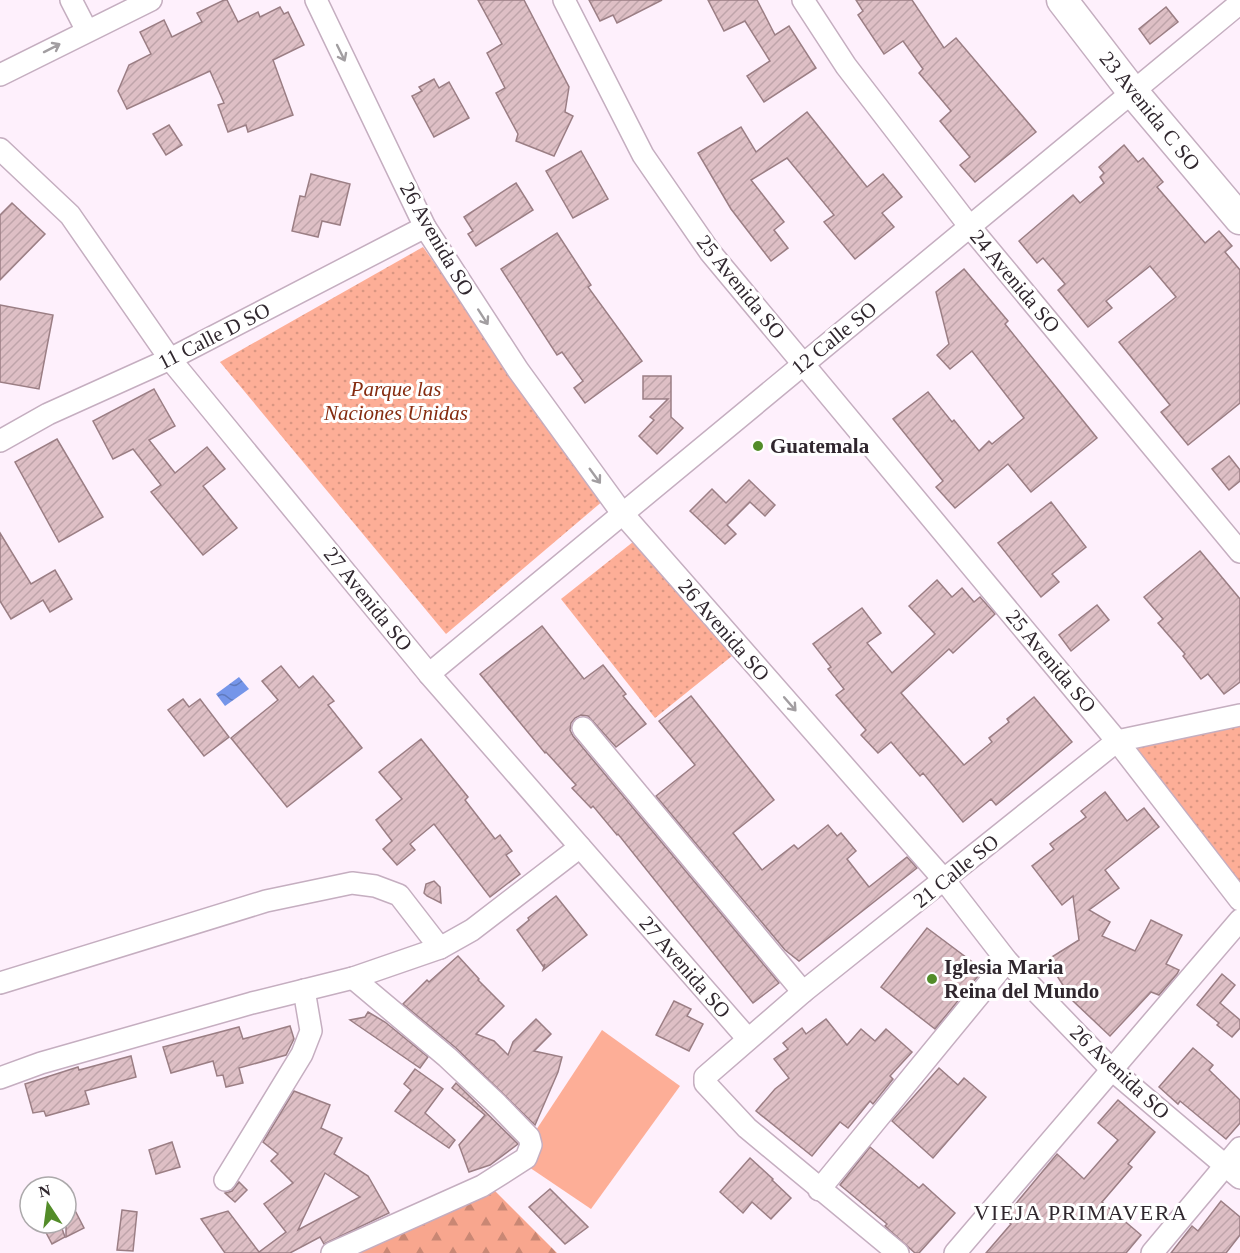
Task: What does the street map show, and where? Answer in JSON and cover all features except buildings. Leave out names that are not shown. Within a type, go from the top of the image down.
[{"type":"street","points":[[71,0],[87,31]]},
{"type":"street","points":[[0,75],[151,0]]},
{"type":"street","name":"26 Avenida SO","points":[[316,0],[425,227],[518,370],[622,513],[945,881],[1007,961],[1112,1069],[1232,1172]]},
{"type":"street","name":"25 Avenida SO","points":[[564,0],[643,155],[710,252],[1117,741],[1240,900]]},
{"type":"street","name":"24 Avenida SO","points":[[803,0],[846,66],[970,227],[1240,552]]},
{"type":"street","name":"23 Avenida C SO","points":[[1062,0],[1132,91],[1240,219]]},
{"type":"street","name":"12 Calle SO","points":[[429,674],[1240,3]]},
{"type":"street","name":"27 Avenida SO","points":[[0,149],[70,215],[170,359],[429,674],[748,1040]]},
{"type":"street","name":"11 Calle D SO","points":[[0,441],[48,414],[170,359],[425,227]]},
{"type":"street","name":"21 Calle SO","points":[[819,1190],[747,1128],[705,1083],[705,1077],[803,992],[945,881],[1117,741],[1240,715]]},
{"type":"street","points":[[583,728],[803,992]]},
{"type":"street","points":[[0,1078],[41,1063],[353,978],[440,948],[472,930],[580,847]]},
{"type":"street","points":[[0,983],[266,901],[352,883],[375,886],[399,895],[440,948]]},
{"type":"street","points":[[954,1253],[1240,920]]},
{"type":"street","points":[[898,1253],[819,1190],[1007,961]]},
{"type":"street","points":[[332,1253],[482,1186],[526,1158],[531,1145],[529,1137],[464,1072],[353,978]]},
{"type":"street","points":[[225,1180],[302,1054],[311,1031],[304,990]]},
{"type":"street","points":[[1152,1253],[1232,1172],[1240,1148]]},
{"type":"green space","name":"Parque las Naciones Unidas","points":[[423,247],[604,500],[446,634],[220,362]]},
{"type":"green space","points":[[638,538],[732,656],[655,718],[561,599]]},
{"type":"green space","points":[[1240,715],[1240,900],[1117,742]]},
{"type":"green space","points":[[602,1030],[680,1086],[591,1209],[517,1159]]},
{"type":"green space","points":[[493,1189],[557,1253],[340,1253]]},
{"type":"water","points":[[239,677],[249,689],[225,706],[216,694]]},
{"type":"place","name":"Guatemala","points":[[758,446]]},
{"type":"place","name":"Iglesia Maria Reina del Mundo","points":[[932,979]]},
{"type":"district","name":"VIEJA PRIMAVERA","points":[[1081,1212]]}]
